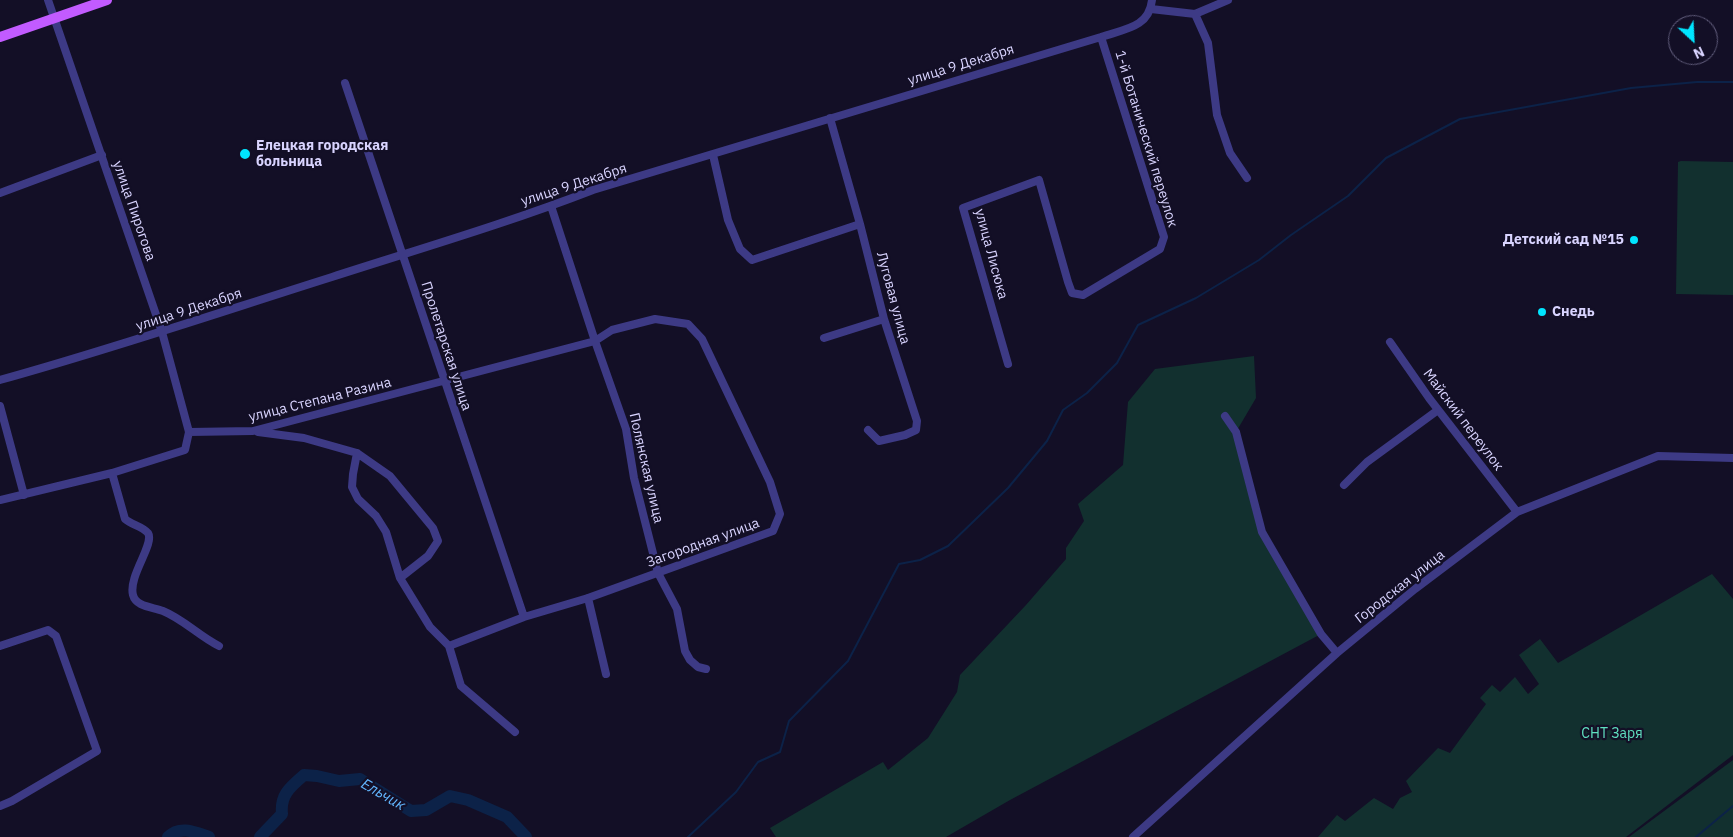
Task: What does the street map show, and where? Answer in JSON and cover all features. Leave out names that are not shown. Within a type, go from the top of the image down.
[{"type":"main road","points":[[0,37],[107,0]]},
{"type":"street","name":"улица Пирогова","points":[[48,0],[162,332],[188,432]]},
{"type":"street","points":[[1152,0],[1151,9],[1195,14],[1228,0]]},
{"type":"street","name":"улица 9 Декабря","points":[[0,380],[162,332],[551,206],[593,190],[1101,37],[1140,23],[1147,17],[1151,9]]},
{"type":"street","points":[[1195,14],[1208,43],[1217,115],[1230,153],[1247,178]]},
{"type":"street","name":"1-й Ботанический переулок","points":[[1083,294],[1160,249],[1164,237],[1101,37]]},
{"type":"street","name":"Пролетарская улица","points":[[345,83],[524,617]]},
{"type":"street","name":"Луговая улица","points":[[830,118],[860,224],[884,320],[917,421],[916,430],[879,442],[868,430]]},
{"type":"street","points":[[713,154],[728,220],[740,250],[752,260],[860,224]]},
{"type":"street","points":[[0,193],[102,155]]},
{"type":"street","name":"улица Лисюка","points":[[1008,364],[963,208],[1039,180],[1072,293],[1083,294]]},
{"type":"street","name":"Полянская улица","points":[[551,206],[626,429],[634,478],[658,573],[677,609],[685,651],[690,660],[698,667],[706,669]]},
{"type":"street","name":"улица Степана Разина","points":[[188,432],[253,431],[595,341],[612,330],[655,319]]},
{"type":"street","name":"Загородная улица","points":[[449,646],[524,617],[588,598],[773,531],[780,514],[770,482],[702,338],[688,324],[655,319]]},
{"type":"street","points":[[824,338],[884,320]]},
{"type":"street","name":"Майский переулок","points":[[1390,342],[1438,410],[1517,512]]},
{"type":"street","points":[[0,406],[24,494]]},
{"type":"street","points":[[1344,486],[1367,462],[1438,410]]},
{"type":"street","points":[[1225,416],[1236,432],[1262,532],[1321,634],[1337,653]]},
{"type":"street","points":[[253,431],[304,438],[357,453],[390,476],[432,528],[438,541],[428,556],[400,578]]},
{"type":"street","points":[[0,500],[112,474],[186,450],[188,432]]},
{"type":"street","points":[[357,453],[352,487],[358,498],[376,516],[386,532],[400,578],[430,627],[449,646],[461,686],[515,732]]},
{"type":"street","name":"Городская улица","points":[[1133,837],[1337,653],[1415,588],[1517,512],[1658,456],[1733,458]]},
{"type":"street","points":[[112,474],[125,519],[144,530],[150,536],[150,543],[140,561],[134,579],[133,595],[137,602],[171,615],[218,646]]},
{"type":"street","points":[[588,598],[606,674]]},
{"type":"street","points":[[0,646],[48,630],[56,636],[97,751],[12,801],[0,806]]},
{"type":"green space","points":[[1678,162],[1733,162],[1733,295],[1676,294]]},
{"type":"green space","points":[[1254,356],[1256,398],[1236,432],[1259,522],[1321,634],[1010,800],[946,837],[776,837],[770,828],[883,762],[888,770],[928,738],[957,692],[960,675],[1026,605],[1066,559],[1066,548],[1084,521],[1078,504],[1123,465],[1128,402],[1155,369]]},
{"type":"green space","name":"СНТ Заря","points":[[1712,574],[1733,599],[1733,755],[1626,837],[1318,837],[1337,815],[1345,821],[1374,798],[1393,809],[1400,798],[1412,792],[1406,781],[1438,748],[1450,753],[1486,704],[1480,698],[1492,685],[1500,692],[1515,677],[1528,694],[1539,684],[1519,655],[1540,639],[1558,663]]},
{"type":"green space","points":[[1733,760],[1733,837],[1629,837]]},
{"type":"waterway","points":[[688,837],[736,792],[758,762],[780,752],[789,721],[848,661],[899,564],[920,560],[948,546],[1008,488],[1047,441],[1063,410],[1087,393],[1117,363],[1138,325],[1196,298],[1259,260],[1291,235],[1348,196],[1386,158],[1460,119],[1631,88],[1697,82],[1733,82]]},
{"type":"waterway","name":"Ельчик","points":[[260,837],[282,814],[284,796],[304,775],[339,781],[360,779],[411,811],[426,810],[450,796],[468,800],[507,817],[526,837]]},
{"type":"waterway","points":[[1696,837],[1733,806]]},
{"type":"waterway","name":"Ельчик","points":[[168,837],[173,833],[183,830],[209,837]]},
{"type":"place","name":"Елецкая городская больница","points":[[245,154]]},
{"type":"place","name":"Детский сад №15","points":[[1634,240]]},
{"type":"place","name":"Снедь","points":[[1542,312]]}]
